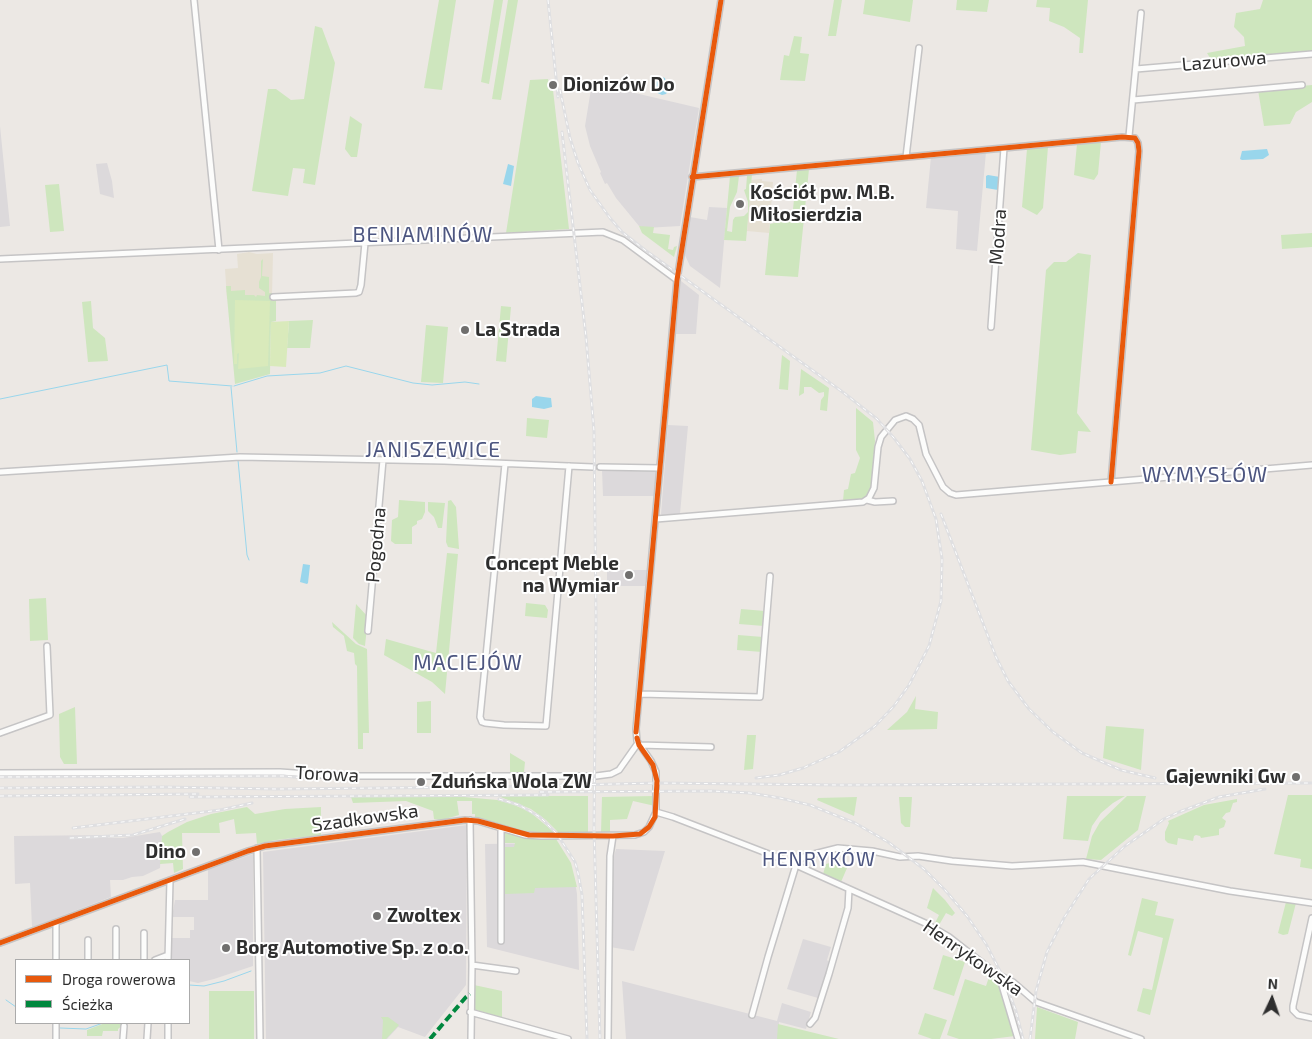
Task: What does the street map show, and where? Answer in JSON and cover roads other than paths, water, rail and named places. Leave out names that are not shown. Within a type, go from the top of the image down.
[{"type":"street","points":[[194,0],[219,250]]},
{"type":"street","points":[[656,812],[656,772],[638,742],[640,694],[677,280],[721,0]]},
{"type":"street","points":[[1129,136],[1141,13]]},
{"type":"street","points":[[906,157],[919,48]]},
{"type":"street","name":"Lazurowa","points":[[1136,69],[1312,54]]},
{"type":"street","points":[[1133,100],[1302,85]]},
{"type":"street","points":[[692,177],[1129,136],[1137,140],[1139,151],[1111,482]]},
{"type":"street","name":"Modra","points":[[991,327],[1004,148]]},
{"type":"street","points":[[0,259],[603,232],[623,240],[677,280]]},
{"type":"street","points":[[273,297],[359,292],[365,243]]},
{"type":"street","points":[[656,520],[853,504],[867,500],[872,495],[874,488],[878,447],[881,437],[895,420],[906,416],[913,419],[919,425],[922,440],[933,469],[943,487],[953,494],[967,495],[1312,465]]},
{"type":"street","points":[[0,472],[231,457],[593,467]]},
{"type":"street","name":"Pogodna","points":[[368,631],[383,460]]},
{"type":"street","points":[[505,464],[480,717],[482,722],[504,725],[546,726],[569,466]]},
{"type":"street","points":[[600,467],[660,468]]},
{"type":"street","points":[[867,500],[875,502],[893,501]]},
{"type":"street","points":[[640,694],[760,696],[770,576]]},
{"type":"street","points":[[0,733],[50,715],[47,646]]},
{"type":"street","points":[[638,742],[711,747]]},
{"type":"street","name":"Torowa","points":[[0,773],[280,772],[352,776],[596,776],[611,774],[619,770],[638,742]]},
{"type":"street","name":"Szadkowska","points":[[0,943],[256,848],[470,820],[529,835],[635,835],[644,832],[652,823],[656,812]]},
{"type":"street","name":"Henrykowska","points":[[656,812],[795,865],[938,929],[995,973],[1008,979],[1030,998],[1128,1037],[1141,1039]]},
{"type":"street","points":[[470,820],[472,965],[470,1039]]},
{"type":"street","points":[[501,828],[501,941]]},
{"type":"street","points":[[608,1039],[610,856],[613,836]]},
{"type":"street","points":[[256,848],[260,1039]]},
{"type":"street","points":[[752,1015],[797,861],[806,856],[838,848],[866,850],[900,857],[918,856],[1012,866],[1083,862],[1230,891],[1312,902]]},
{"type":"street","points":[[168,958],[170,880]]},
{"type":"street","points":[[810,1024],[815,1018],[829,974],[848,908],[850,889]]},
{"type":"street","points":[[1312,918],[1292,1006],[1298,1015],[1312,1018]]},
{"type":"street","points":[[56,923],[56,959]]},
{"type":"street","points":[[116,930],[116,959]]},
{"type":"street","points":[[144,933],[144,959]]},
{"type":"street","points":[[0,939],[7,941]]},
{"type":"street","points":[[88,940],[88,959]]},
{"type":"street","points":[[472,965],[516,971]]},
{"type":"street","points":[[995,973],[1001,982],[1018,1039]]},
{"type":"street","points":[[470,1012],[568,1039]]},
{"type":"street","points":[[56,1024],[56,1039]]},
{"type":"street","points":[[147,1039],[148,1024]]},
{"type":"street","points":[[168,1024],[168,1039]]},
{"type":"street","points":[[123,1039],[124,1026]]},
{"type":"water","points":[[653,76],[665,78],[668,91],[666,94],[662,95],[651,90]]},
{"type":"water","points":[[1267,149],[1269,155],[1263,159],[1240,159],[1242,151]]},
{"type":"water","points":[[508,164],[514,166],[511,186],[503,184]]},
{"type":"water","points":[[986,176],[1000,177],[998,190],[986,188]]},
{"type":"water","points":[[536,396],[551,398],[552,407],[544,409],[532,407],[532,399]]},
{"type":"water","points":[[303,564],[310,565],[307,584],[300,582]]},
{"type":"waterway","points":[[0,399],[167,365],[169,381],[232,386]]},
{"type":"waterway","points":[[234,386],[267,376],[320,373],[346,366],[413,383],[432,385],[465,382],[479,384]]},
{"type":"waterway","points":[[231,387],[237,452]]},
{"type":"waterway","points":[[238,460],[249,560]]},
{"type":"waterway","points":[[190,985],[204,986],[251,971]]},
{"type":"waterway","points":[[6,1000],[15,1006]]},
{"type":"waterway","points":[[60,1028],[86,1029],[100,1024]]},
{"type":"railway","points":[[548,0],[558,97]]},
{"type":"railway","points":[[560,90],[570,138],[578,163],[590,190],[622,232],[877,419],[910,459],[922,481],[936,519],[942,559],[941,601],[929,646],[909,685],[894,706],[875,726],[839,752],[803,768],[779,775],[756,778]]},
{"type":"railway","points":[[562,132],[586,337],[594,431],[596,619],[594,829],[600,1039]]},
{"type":"railway","points":[[941,514],[996,657],[1008,681],[1029,709],[1053,732],[1082,753],[1121,770],[1155,778]]},
{"type":"railway","points":[[0,777],[283,776],[315,779]]},
{"type":"railway","points":[[0,788],[164,787],[276,789],[657,783],[841,785],[1312,783]]},
{"type":"railway","points":[[1030,1039],[1036,991],[1047,952],[1064,918],[1089,879],[1125,846],[1164,819],[1219,797],[1265,789]]},
{"type":"railway","points":[[540,792],[712,791],[750,793],[810,805],[855,823],[888,842],[924,869],[967,916],[986,944],[1003,977],[1016,1011],[1023,1039]]},
{"type":"railway","points":[[0,796],[198,794]]},
{"type":"railway","points":[[190,797],[548,795]]},
{"type":"railway","points":[[499,799],[519,805],[540,817],[557,834],[575,862],[582,895],[587,1039]]},
{"type":"railway","points":[[73,828],[220,810],[252,803]]},
{"type":"railway","points":[[70,838],[133,835],[185,819]]},
{"type":"place","name":"Dionizów Do","points":[[553,85]]},
{"type":"place","name":"Kościół pw. M.B. Miłosierdzia","points":[[740,204]]},
{"type":"place","name":"La Strada","points":[[465,330]]},
{"type":"place","name":"Concept Meble na Wymiar","points":[[629,575]]},
{"type":"place","name":"Gajewniki Gw","points":[[1296,777]]},
{"type":"place","name":"Zduńska Wola ZW","points":[[421,782]]},
{"type":"place","name":"Dino","points":[[196,852]]},
{"type":"place","name":"Zwoltex","points":[[377,916]]},
{"type":"place","name":"Borg Automotive Sp. z o.o.","points":[[226,948]]},
{"type":"district","name":"BENIAMINÓW","points":[[423,235]]},
{"type":"district","name":"JANISZEWICE","points":[[433,450]]},
{"type":"district","name":"WYMYSŁÓW","points":[[1205,475]]},
{"type":"district","name":"MACIEJÓW","points":[[468,663]]},
{"type":"district","name":"HENRYKÓW","points":[[819,859]]}]
